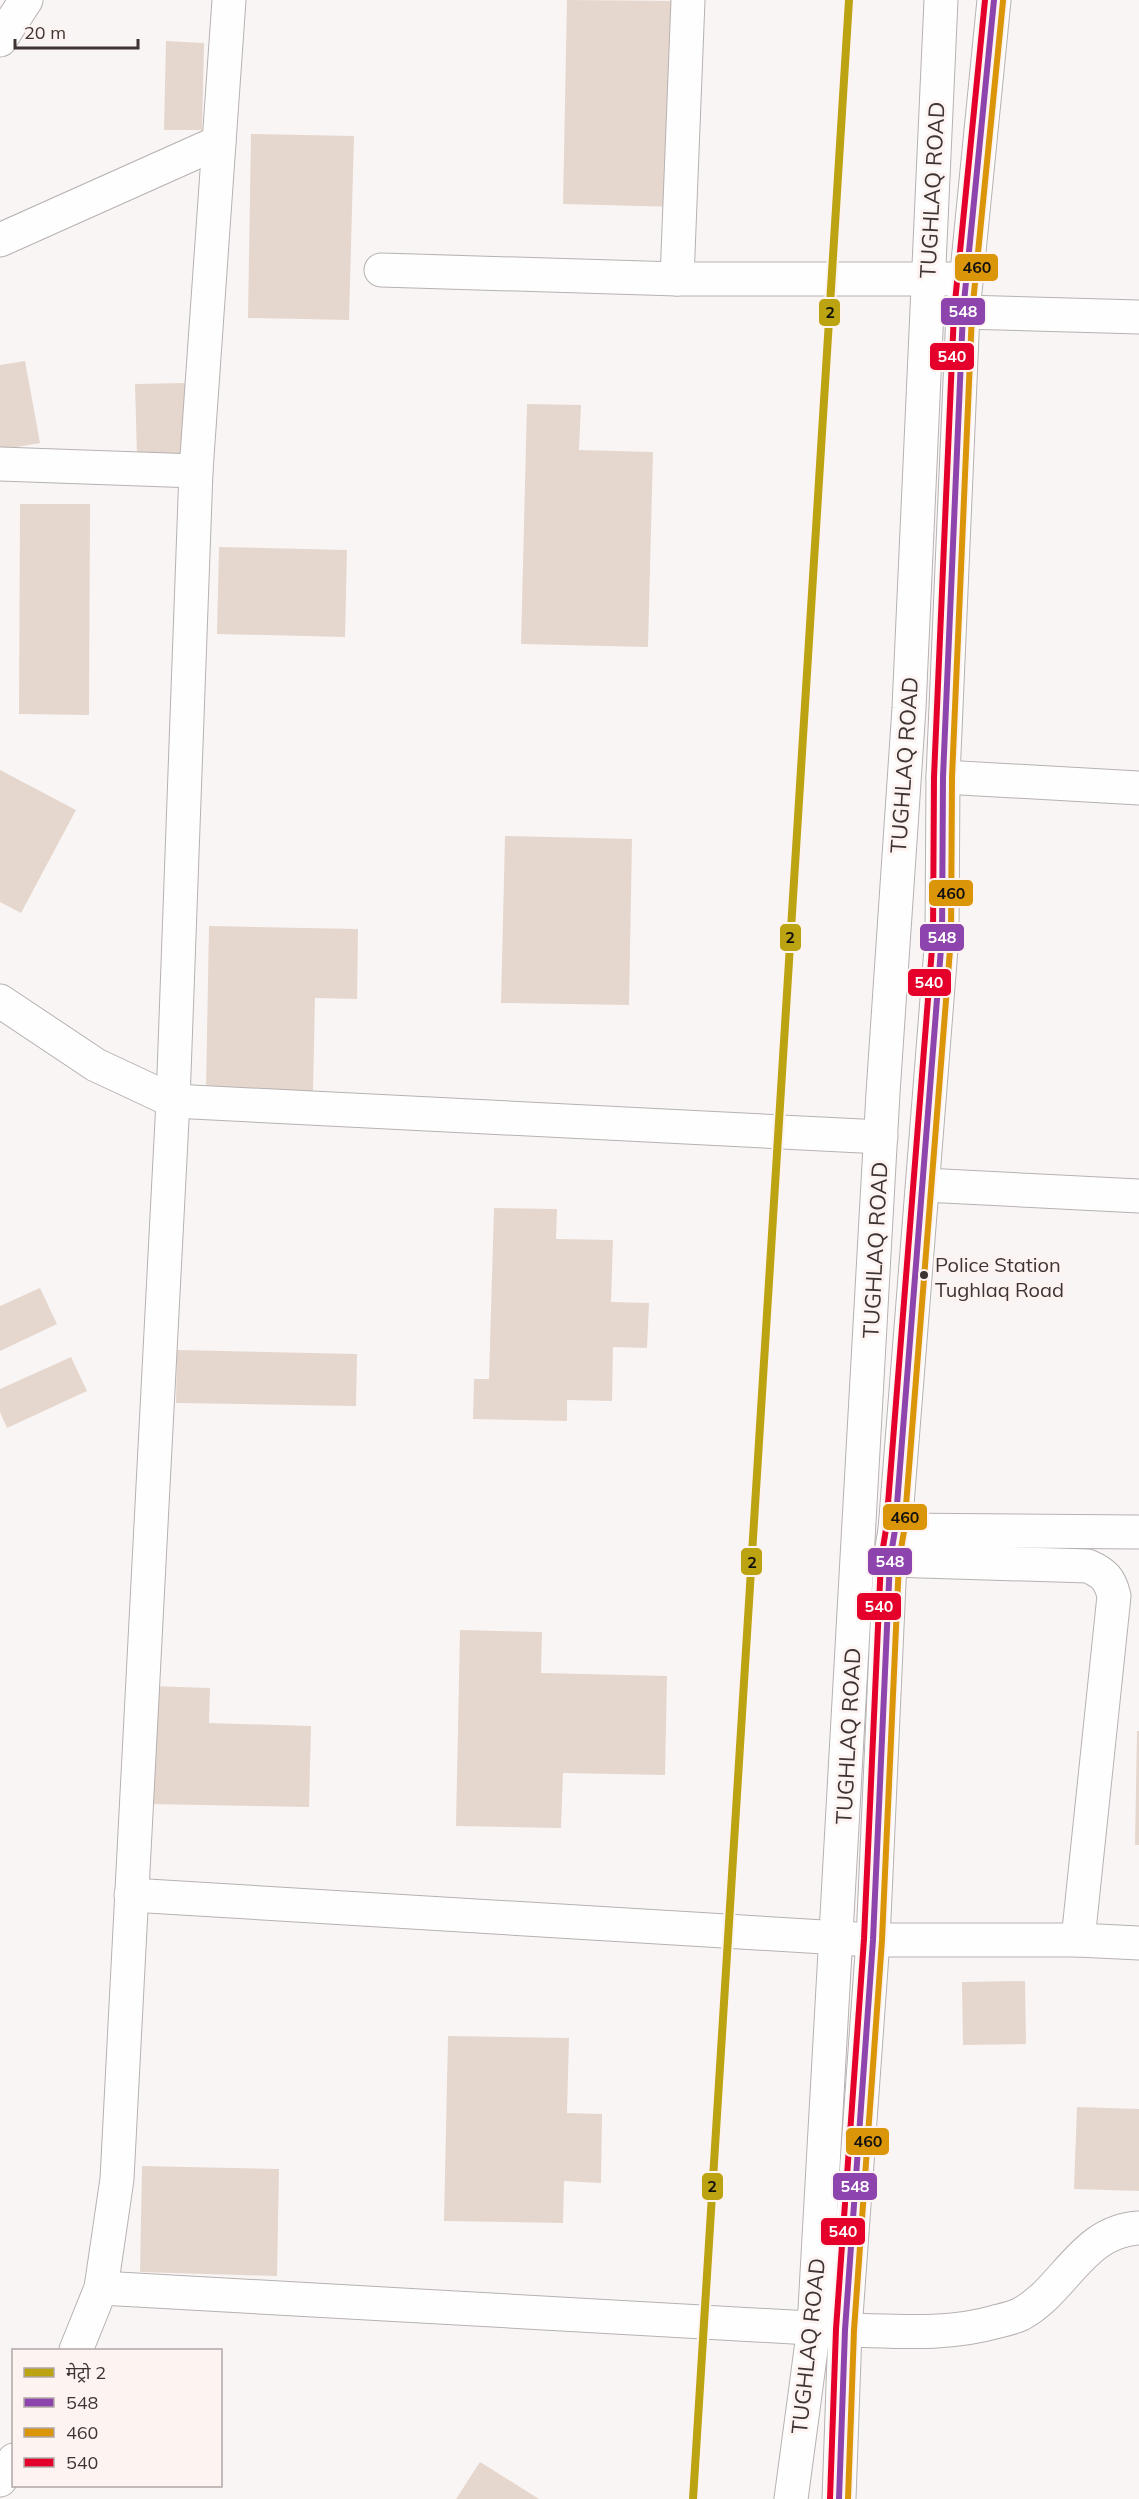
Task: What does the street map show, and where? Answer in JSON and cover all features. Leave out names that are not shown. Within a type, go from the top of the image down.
[{"type":"main road","points":[[0,40],[26,0]]},
{"type":"main road","points":[[76,2349],[101,2288],[117,2179],[173,1101],[196,471],[229,0]]},
{"type":"main road","points":[[677,279],[688,0]]},
{"type":"main road","name":"TUGHLAQ ROAD","points":[[839,2499],[829,2328],[837,1938],[881,1137],[909,708],[941,0]]},
{"type":"main road","name":"TUGHLAQ ROAD","points":[[790,2499],[829,2328],[873,1940],[892,1545],[924,1185],[942,936],[943,777],[963,312],[994,0]]},
{"type":"main road","points":[[0,240],[219,142]]},
{"type":"main road","points":[[381,270],[677,279],[966,279]]},
{"type":"main road","points":[[963,312],[1139,317]]},
{"type":"main road","points":[[0,464],[196,471]]},
{"type":"main road","points":[[943,777],[1139,788]]},
{"type":"main road","points":[[0,1001],[96,1065],[173,1101],[881,1137]]},
{"type":"main road","points":[[924,1185],[1139,1196]]},
{"type":"main road","points":[[892,1545],[1139,1532]]},
{"type":"main road","points":[[892,1545],[1088,1566],[1103,1572],[1111,1583],[1114,1596],[1078,1940]]},
{"type":"main road","points":[[131,1895],[873,1940],[1078,1940],[1139,1943]]},
{"type":"main road","points":[[101,2288],[939,2332],[969,2329],[1019,2315],[1041,2301],[1088,2249],[1103,2237],[1122,2229],[1139,2228]]},
{"type":"building","points":[[567,0],[683,1],[679,207],[563,204]]},
{"type":"building","points":[[166,41],[204,43],[202,130],[164,130]]},
{"type":"building","points":[[251,134],[354,136],[349,320],[248,318]]},
{"type":"building","points":[[25,361],[40,443],[0,450],[0,365]]},
{"type":"building","points":[[185,383],[187,455],[137,457],[135,384]]},
{"type":"building","points":[[527,404],[581,405],[579,450],[653,452],[648,647],[521,644]]},
{"type":"building","points":[[20,504],[90,504],[89,715],[19,714]]},
{"type":"building","points":[[219,547],[347,550],[345,637],[217,634]]},
{"type":"building","points":[[0,770],[76,810],[21,913],[0,902]]},
{"type":"building","points":[[505,836],[632,839],[629,1005],[501,1003]]},
{"type":"building","points":[[209,926],[358,929],[357,999],[315,998],[313,1092],[206,1089]]},
{"type":"building","points":[[494,1208],[557,1209],[556,1239],[613,1240],[611,1302],[649,1303],[647,1348],[613,1347],[612,1401],[567,1400],[567,1421],[473,1419],[474,1379],[489,1379]]},
{"type":"building","points":[[40,1288],[57,1324],[0,1351],[0,1306]]},
{"type":"building","points":[[177,1350],[357,1354],[356,1406],[176,1403]]},
{"type":"building","points":[[71,1357],[87,1391],[7,1428],[0,1412],[0,1389]]},
{"type":"building","points":[[460,1630],[542,1632],[541,1673],[667,1676],[665,1775],[563,1773],[561,1828],[456,1826]]},
{"type":"building","points":[[150,1686],[210,1688],[209,1723],[311,1726],[309,1807],[147,1804]]},
{"type":"building","points":[[1137,1731],[1139,1731],[1139,1845],[1135,1845]]},
{"type":"building","points":[[1025,1981],[1026,2044],[963,2045],[962,1982]]},
{"type":"building","points":[[448,2036],[569,2038],[567,2113],[602,2114],[601,2183],[564,2181],[563,2223],[444,2221]]},
{"type":"building","points":[[1077,2107],[1139,2109],[1139,2191],[1074,2189]]},
{"type":"building","points":[[142,2166],[279,2169],[277,2276],[140,2272]]},
{"type":"building","points":[[480,2462],[539,2499],[456,2499]]},
{"type":"metro line","name":"2","points":[[693,2499],[849,0]]},
{"type":"transit line","name":"540","points":[[830,2499],[836,2329],[864,1939],[881,1560],[886,1529],[933,936],[934,777],[954,312],[985,0]]},
{"type":"transit line","name":"548","points":[[839,2499],[845,2330],[873,1940],[890,1560],[895,1530],[942,936],[943,777],[963,312],[994,0]]},
{"type":"transit line","name":"460","points":[[848,2499],[854,2330],[882,1940],[899,1561],[904,1531],[951,937],[952,777],[972,313],[1003,1]]},
{"type":"place","name":"Police Station Tughlaq Road","points":[[924,1275]]}]
